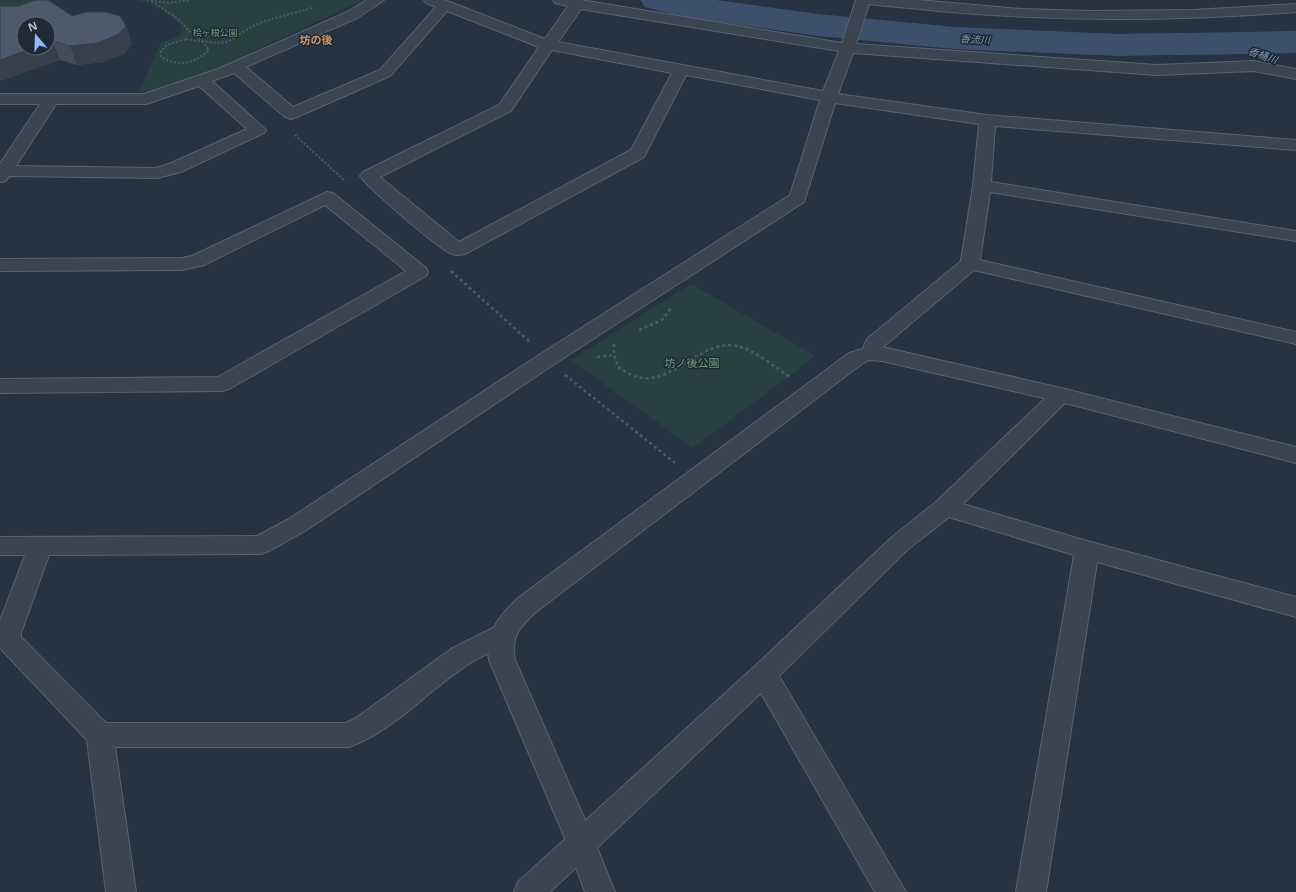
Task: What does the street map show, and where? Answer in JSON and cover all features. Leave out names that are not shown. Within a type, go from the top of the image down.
[{"type":"street","points":[[0,99],[146,100],[236,66],[352,15],[377,0]]},
{"type":"street","points":[[560,0],[576,4],[849,44],[1157,70],[1254,66],[1296,74]]},
{"type":"street","points":[[0,546],[261,545],[297,525],[546,360],[798,198],[829,97],[864,2],[974,4],[1021,13],[1118,15],[1208,14],[1296,8]]},
{"type":"street","points":[[236,66],[291,114],[385,73],[438,3],[547,45],[829,97],[987,120],[1296,145]]},
{"type":"street","points":[[576,4],[505,108],[369,176],[443,240],[458,250],[638,153],[681,70]]},
{"type":"street","points":[[2,174],[157,173],[175,168],[258,130],[201,79]]},
{"type":"street","points":[[2,174],[50,100]]},
{"type":"street","points":[[871,353],[874,344],[970,263],[982,186],[987,120]]},
{"type":"street","points":[[982,186],[1296,236]]},
{"type":"street","points":[[0,265],[182,264],[197,261],[327,197],[419,272],[222,384],[0,386]]},
{"type":"street","points":[[970,263],[1296,338]]},
{"type":"street","points":[[100,735],[349,735],[366,726],[460,656],[501,634],[513,618],[526,605],[696,480],[805,394],[863,354],[871,353],[1061,395],[1296,455]]},
{"type":"street","points":[[529,892],[764,674],[899,544],[945,507],[1061,395]]},
{"type":"street","points":[[945,507],[1086,550],[1296,607]]},
{"type":"street","points":[[40,546],[8,633],[9,641],[100,735],[121,892]]},
{"type":"street","points":[[1031,892],[1086,550]]},
{"type":"street","points":[[501,634],[499,648],[502,660],[581,843],[600,892]]},
{"type":"street","points":[[764,674],[891,892]]},
{"type":"path","points":[[147,0],[168,3],[190,0]]},
{"type":"path","points":[[152,1],[177,18],[194,36],[203,41],[208,45],[209,50],[204,56],[195,61],[173,63],[161,57],[161,51],[167,45],[186,39],[203,41],[227,42],[253,26],[265,21],[317,7]]},
{"type":"path","points":[[290,131],[349,184]]},
{"type":"path","points":[[445,266],[537,348],[546,360],[696,480]]},
{"type":"path","points":[[593,358],[614,355],[618,367],[637,377],[656,378],[708,349],[722,344],[738,346],[789,376],[805,394]]},
{"type":"green space","points":[[0,0],[36,0],[0,13]]},
{"type":"green space","name":"桧ヶ根公園","points":[[137,0],[363,0],[168,91],[139,91],[161,43],[181,34],[181,25],[160,10]]},
{"type":"green space","name":"坊ノ後公園","points":[[691,284],[816,356],[693,448],[571,360]]},
{"type":"building","points":[[35,0],[48,0],[72,16],[87,12],[105,12],[120,16],[126,26],[119,34],[98,43],[70,46],[56,42],[56,16],[16,16],[16,54],[0,60],[0,6],[19,6]]},
{"type":"waterway","name":"香流川","points":[[657,0],[684,6],[818,25],[955,38],[1118,45],[1296,42]]},
{"type":"district","name":"坊の後","points":[[316,40]]},
{"type":"water label","name":"香桶川","points":[[1263,55]]}]
